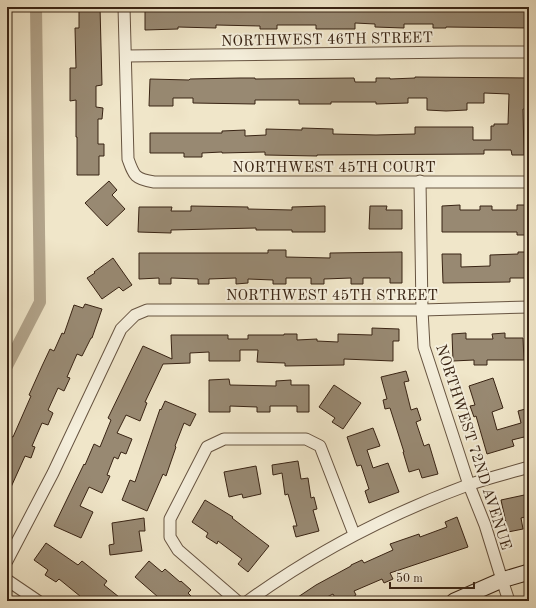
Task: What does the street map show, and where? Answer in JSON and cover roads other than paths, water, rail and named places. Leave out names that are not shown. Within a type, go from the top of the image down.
[{"type":"street","points":[[124,7],[126,56]]},
{"type":"street","name":"NORTHWEST 46TH STREET","points":[[126,56],[529,52]]},
{"type":"street","name":"NORTHWEST 45TH COURT","points":[[126,56],[128,159],[132,171],[140,180],[154,182],[529,182]]},
{"type":"street","name":"NORTHWEST 72ND AVENUE","points":[[420,181],[424,347],[469,485],[485,525],[509,601]]},
{"type":"street","name":"NORTHWEST 45TH STREET","points":[[7,561],[53,474],[122,329],[135,315],[147,310],[422,310],[529,307]]},
{"type":"street","points":[[237,601],[178,550],[170,537],[170,519],[207,447],[224,439],[306,439],[320,446],[354,534]]},
{"type":"street","points":[[248,601],[285,575],[354,534],[469,485],[529,467]]},
{"type":"street","points":[[454,601],[502,580],[529,572]]},
{"type":"street","points":[[7,580],[38,601]]},
{"type":"waterway","points":[[7,366],[40,302],[36,7]]}]
